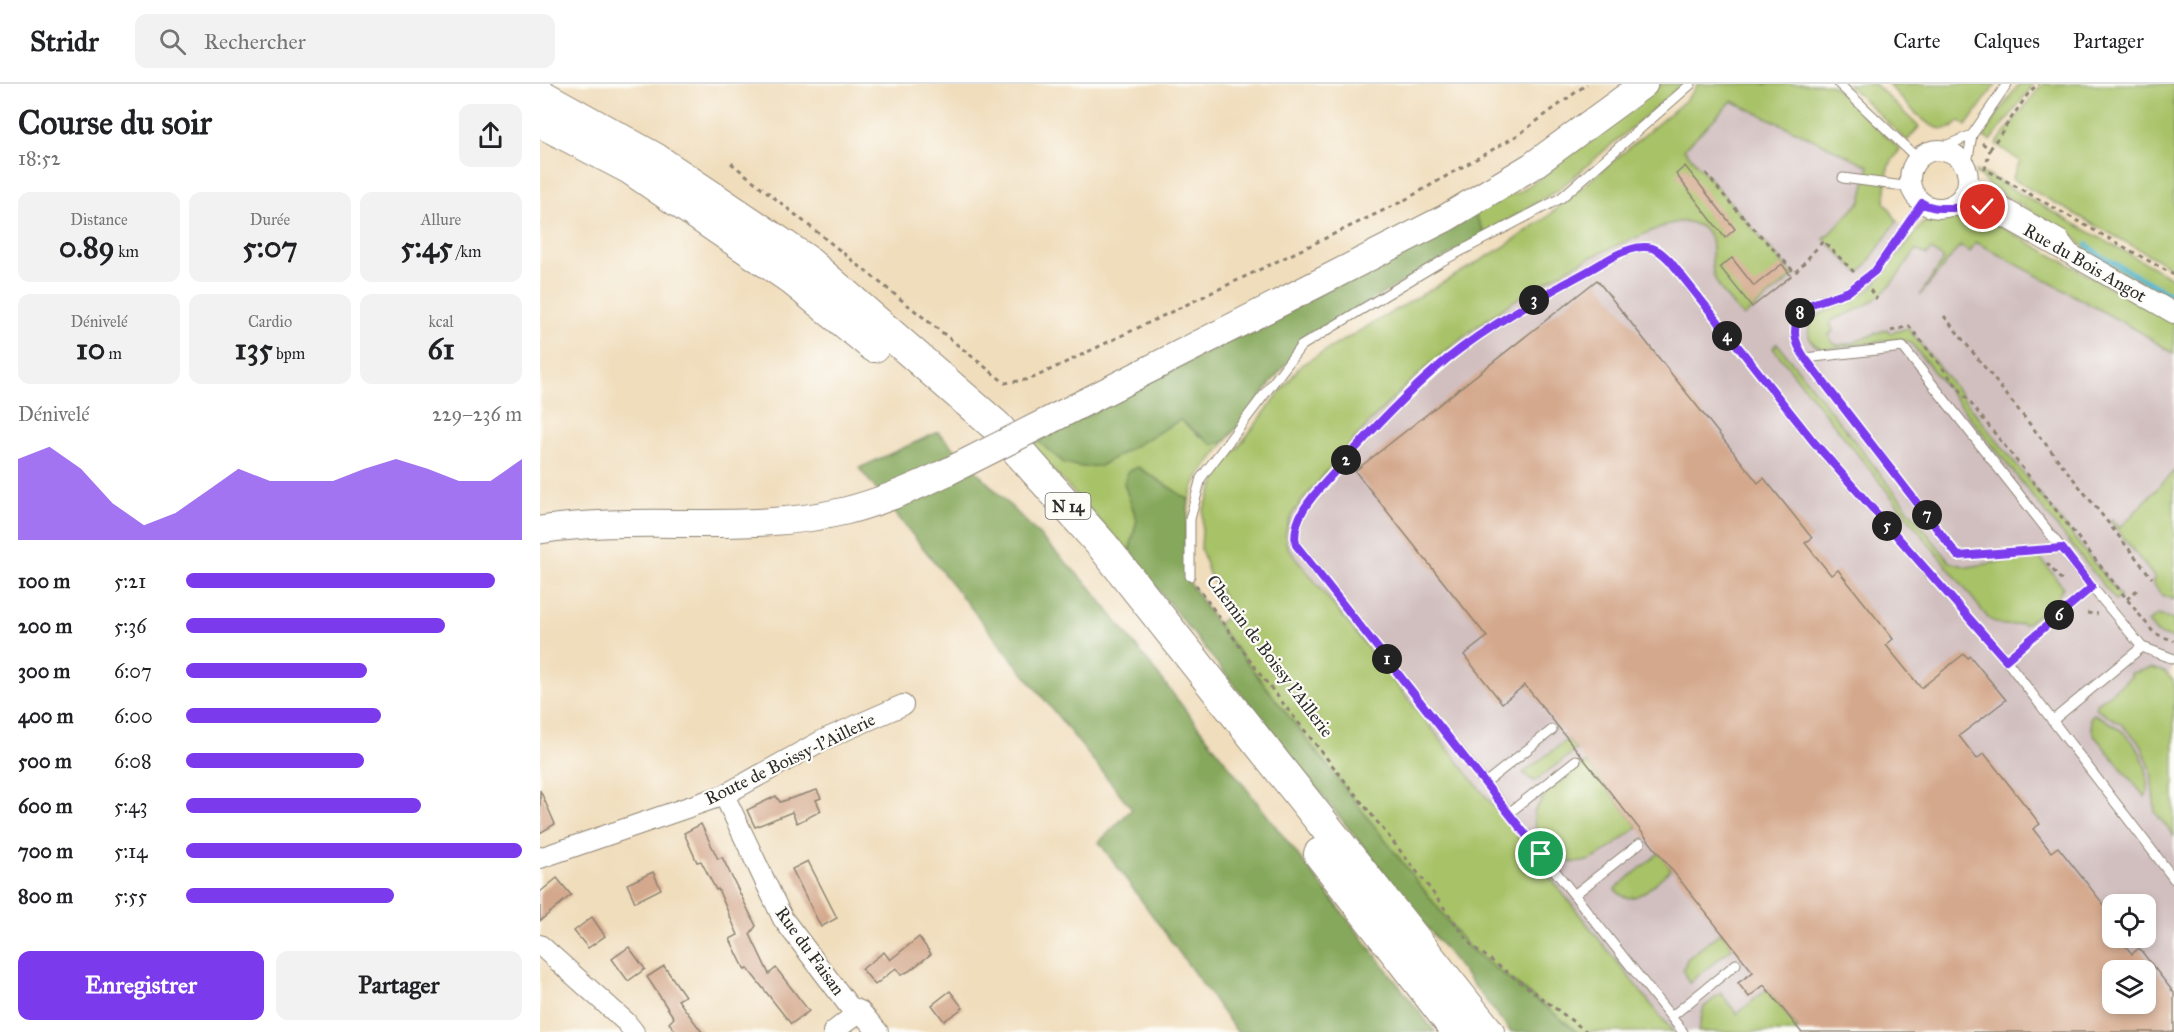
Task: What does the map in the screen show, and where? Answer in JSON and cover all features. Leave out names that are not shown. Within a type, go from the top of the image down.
[{"type":"highway","name":"N 14","points":[[540,95],[655,159],[805,260],[996,426],[1103,546],[1488,1032]]},
{"type":"highway","name":"N 14","points":[[540,121],[630,168],[791,278],[920,384],[978,436],[1077,547],[1458,1032]]},
{"type":"highway","points":[[540,132],[593,159],[791,278]]},
{"type":"main road","points":[[540,530],[610,523],[764,522],[816,516],[876,502],[947,472],[1446,218],[1532,166],[1644,84]]},
{"type":"street","points":[[1954,154],[1973,171],[1965,193],[1950,206],[1936,208],[1916,195],[1911,172],[1927,155],[1954,154]]},
{"type":"street","name":"Rue du Bois Angot","points":[[1973,171],[1977,193],[1996,212]]},
{"type":"street","name":"Rue du Bois Angot","points":[[1950,206],[1975,206],[1996,212],[2174,313]]},
{"type":"street","name":"Route de Boissy-l'Aillerie","points":[[540,858],[724,795],[823,740],[903,705]]},
{"type":"street","name":"Rue du Faisan","points":[[724,795],[783,919],[849,1006],[860,1011],[878,1032]]},
{"type":"street","points":[[540,945],[634,1032]]},
{"type":"street","points":[[833,1032],[860,1011]]},
{"type":"lane","name":"Chemin de Boissy l'Aillerie","points":[[1190,576],[1190,519],[1201,478],[1301,346],[1443,261],[1561,198],[1691,84]]},
{"type":"lane","points":[[1839,84],[1927,155],[1972,135],[2007,84]]},
{"type":"lane","points":[[1972,135],[1973,171],[1980,189],[2063,236],[2080,260]]},
{"type":"lane","points":[[1843,178],[1916,195],[1906,228],[1875,271],[1849,291],[1803,307],[1794,328],[1796,344],[1958,556],[2062,548]]},
{"type":"lane","points":[[1683,1032],[1296,545],[1297,525],[1307,504],[1377,425],[1448,359],[1537,299],[1620,254],[1641,247],[1660,251],[1670,261],[1813,441],[2006,660],[2174,879]]},
{"type":"lane","points":[[1805,358],[1903,347],[2142,647],[2174,659]]},
{"type":"lane","points":[[2006,660],[2092,587]]},
{"type":"lane","points":[[2052,721],[2142,647]]},
{"type":"lane","points":[[1485,783],[1552,730]]},
{"type":"lane","points":[[1509,813],[1576,760]]},
{"type":"lane","points":[[1574,895],[1640,843]]},
{"type":"lane","points":[[1671,1017],[1736,964]]},
{"type":"path","points":[[731,163],[1005,383],[1031,379],[1403,201],[1518,135],[1587,84]]},
{"type":"path","points":[[1973,171],[2030,92],[2039,84]]},
{"type":"path","points":[[1982,142],[1990,149]]},
{"type":"path","name":"Rue du Bois Angot","points":[[1973,171],[2174,275]]},
{"type":"path","points":[[1706,173],[1740,215],[1750,222],[1795,273],[1823,241],[1855,273]]},
{"type":"path","points":[[1870,290],[1877,299]]},
{"type":"path","points":[[1944,316],[2152,578]]},
{"type":"path","points":[[1891,331],[1909,326],[2154,633],[2174,641]]},
{"type":"path","points":[[2042,556],[2063,582]]},
{"type":"path","name":"Chemin de Boissy l'Aillerie","points":[[1190,576],[1259,673],[1425,882],[1472,946],[1587,1032]]},
{"type":"path","points":[[2119,604],[2137,590]]},
{"type":"shaded area","points":[[1703,84],[1888,167],[1885,202],[1897,221],[1919,238],[1969,223],[2174,339],[2174,658],[2163,696],[2174,799],[2174,1032],[1615,1032],[1247,631],[1219,594],[1209,574],[1201,549],[1201,529],[1208,495],[1220,471],[1301,365],[1502,248],[1547,217],[1619,159]]},
{"type":"green space","points":[[1655,84],[1683,84],[1558,190],[1485,234],[1474,212],[1521,191],[1551,170],[1568,152]]},
{"type":"green space","points":[[1698,84],[1831,84],[1900,149],[1888,167],[1885,202],[1897,221],[1865,267],[1859,273],[1824,239],[1861,201],[1869,166],[1732,101],[1684,149],[1794,276],[1743,317],[1716,282],[1712,268],[1711,239],[1702,227],[1686,222],[1665,225],[1593,256],[1504,307],[1423,371],[1351,443],[1299,504],[1286,531],[1289,549],[1673,1032],[1578,1032],[1469,948],[1217,624],[1233,613],[1209,574],[1201,549],[1203,511],[1220,471],[1301,365],[1502,248],[1547,217],[1687,99]]},
{"type":"green space","points":[[1847,84],[1875,84],[1919,127],[1907,141]]},
{"type":"green space","points":[[1888,84],[1996,84],[1966,126],[1960,121],[1951,128],[1942,129],[1922,119]]},
{"type":"green space","points":[[2019,84],[2034,84],[1991,141],[1982,136]]},
{"type":"green space","points":[[2042,84],[2174,84],[2174,269],[2012,179],[2020,161],[1996,144]]},
{"type":"green space","points":[[1974,171],[1987,175],[2174,279],[2174,302],[2090,255],[2072,234],[1994,190]]},
{"type":"green space","points":[[1474,212],[1485,234],[1305,339],[1226,441],[1213,445],[1180,420],[1100,466],[1082,467],[1064,463],[1038,441]]},
{"type":"green space","points":[[1960,213],[1973,213],[1989,220],[2174,323],[2174,354],[2142,333],[1976,242],[1970,252],[1960,246],[1920,295],[1944,259],[1931,250],[1927,255],[1916,250],[1897,277],[1872,302],[1830,321],[1833,332],[1829,334],[1831,341],[1837,345],[1852,343],[1887,329],[1890,333],[1908,328],[2121,597],[2116,601],[1911,343],[1900,339],[1825,349],[1815,345],[1810,338],[1809,328],[1813,318],[1871,289],[1923,223]]},
{"type":"green space","points":[[1777,343],[1950,562],[1967,567],[2039,556],[2063,587],[2055,602],[2024,625],[2022,623],[2004,625],[1988,618],[1773,348]]},
{"type":"green space","points":[[1180,419],[1199,436],[1226,441],[1197,478],[1189,500],[1153,477],[1124,484],[1137,520],[1129,553],[1030,445],[1038,441],[1064,463],[1100,466]]},
{"type":"green space","points":[[938,432],[1091,588],[1435,1032],[1237,1032],[1099,842],[1132,809],[859,468]]},
{"type":"green space","points":[[1138,467],[1189,500],[1184,559],[1187,579],[1217,624],[1469,948],[1578,1032],[1511,1032],[1129,553],[1137,520],[1124,484],[1127,472]]},
{"type":"green space","points":[[2174,471],[2174,600],[2162,595],[2152,582],[2155,578],[2110,521],[2112,519],[2120,528]]},
{"type":"green space","points":[[2158,615],[2174,620],[2174,639],[2157,633],[2148,622]]},
{"type":"green space","points":[[2151,668],[2165,672],[2174,681],[2174,836],[2155,812],[2151,770],[2141,744],[2121,724],[2096,708],[2098,703],[2131,677],[2131,673]]},
{"type":"green space","points":[[2094,714],[2122,731],[2141,754],[2148,784],[2145,797],[2093,734],[2090,718]]},
{"type":"green space","points":[[1568,739],[1576,750],[1539,778],[1534,781],[1523,773]]},
{"type":"green space","points":[[1586,762],[1638,827],[1593,859],[1570,862],[1559,857],[1541,838],[1535,826],[1534,812],[1546,793]]},
{"type":"green space","points":[[1659,853],[1671,869],[1651,887],[1629,898],[1622,896],[1615,889]]},
{"type":"green space","points":[[1721,932],[1733,947],[1689,983],[1683,971],[1687,959]]},
{"type":"green space","points":[[1767,989],[1798,1029],[1794,1032],[1698,1032],[1704,1007],[1721,993],[1737,1014]]},
{"type":"building","points":[[1685,166],[1735,229],[1725,238],[1676,174]]},
{"type":"building","points":[[1732,258],[1754,286],[1782,264],[1791,276],[1752,307],[1720,267]]},
{"type":"building","points":[[1597,280],[1758,483],[1764,478],[1812,538],[1805,543],[1831,575],[1838,570],[1893,639],[1886,645],[1921,688],[1964,654],[1968,658],[1970,656],[2006,700],[1959,736],[1977,759],[1984,753],[2040,824],[2033,829],[2051,852],[2058,847],[2102,902],[2102,948],[2127,948],[2132,954],[2139,948],[2148,960],[2102,960],[2102,1014],[2156,1014],[2156,970],[2174,993],[2174,1032],[1801,1032],[1764,985],[1749,997],[1738,983],[1753,972],[1525,685],[1502,703],[1464,655],[1487,637],[1355,471]]},
{"type":"building","points":[[540,790],[555,824],[540,833]]},
{"type":"building","points":[[817,790],[821,798],[816,800],[821,811],[797,823],[792,812],[755,827],[747,810],[776,796],[780,802]]},
{"type":"building","points":[[701,824],[718,859],[722,857],[756,926],[750,934],[769,974],[776,968],[809,1011],[791,1024],[748,969],[745,970],[730,939],[738,935],[718,889],[716,890],[701,861],[697,862],[684,833]]},
{"type":"building","points":[[808,861],[837,918],[821,927],[792,869]]},
{"type":"building","points":[[653,872],[661,889],[635,902],[627,884]]},
{"type":"building","points":[[557,878],[571,895],[540,921],[540,892]]},
{"type":"building","points":[[592,917],[605,936],[588,948],[574,931]]},
{"type":"building","points":[[919,937],[931,954],[909,971],[901,975],[896,968],[875,985],[862,969],[884,952],[890,960]]},
{"type":"building","points":[[629,947],[645,969],[628,981],[612,959]]},
{"type":"building","points":[[664,966],[685,996],[678,1000],[702,1032],[677,1032],[669,1023],[674,1018],[647,977]]},
{"type":"building","points":[[950,991],[963,1008],[944,1021],[932,1005]]},
{"type":"waterway","points":[[2087,245],[2099,255],[2174,296]]},
{"type":"route","points":[[1541,854],[1296,545],[1297,525],[1307,504],[1355,449],[1409,393],[1484,332],[1537,299],[1620,254],[1641,247],[1650,247],[1660,251],[1670,261],[1735,346],[1813,441],[2006,660],[2092,587],[2062,548],[1958,556],[1805,358],[1796,344],[1794,328],[1803,307],[1812,301],[1849,291],[1875,271],[1922,203],[1936,208],[1983,207]]}]
